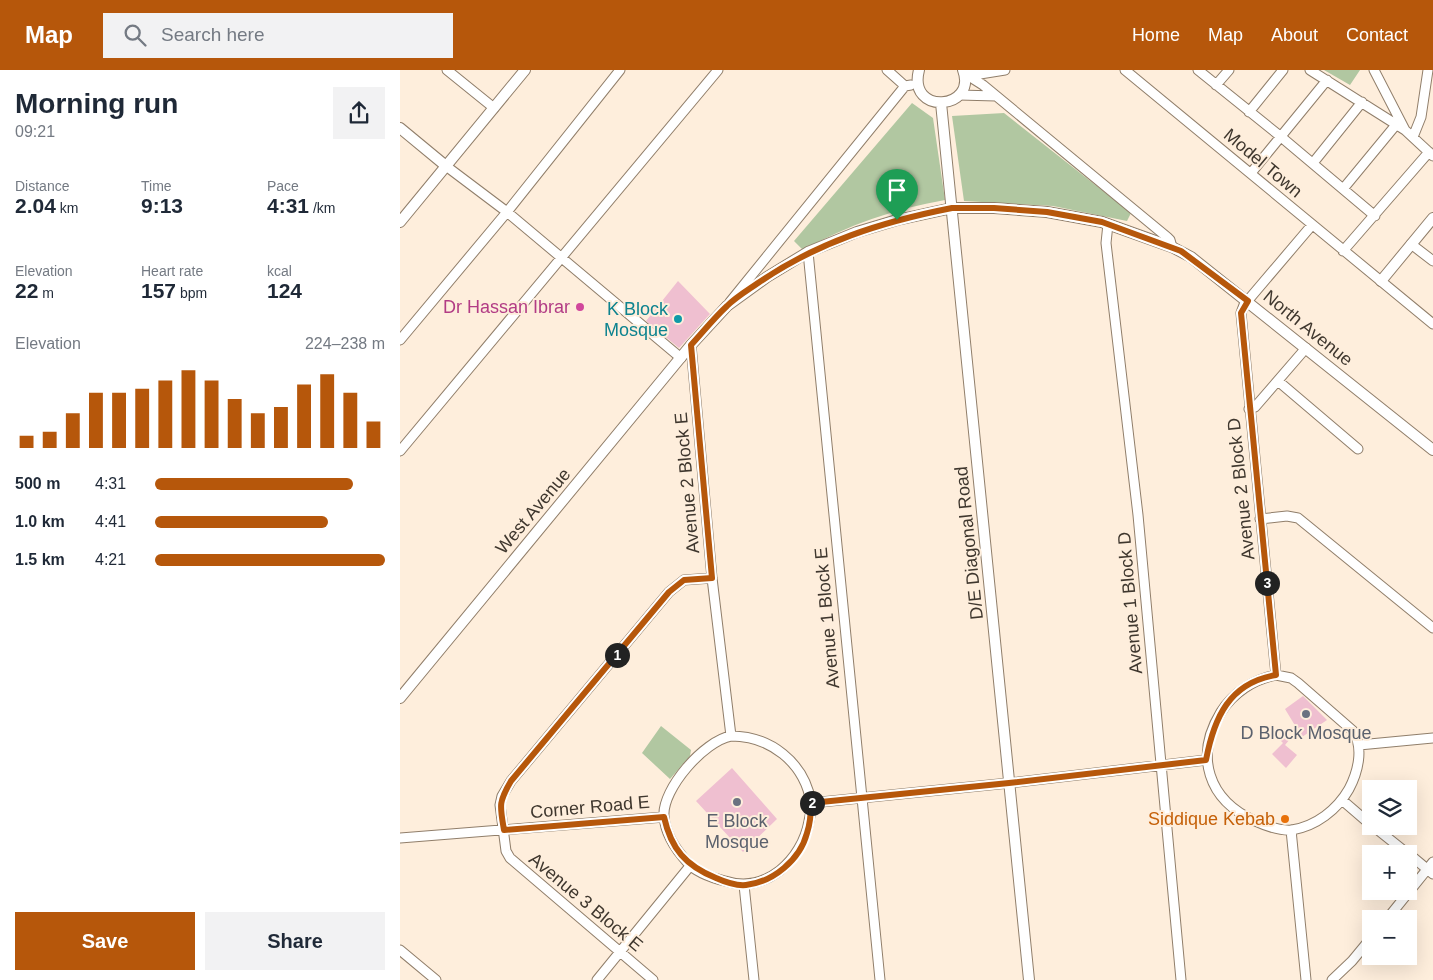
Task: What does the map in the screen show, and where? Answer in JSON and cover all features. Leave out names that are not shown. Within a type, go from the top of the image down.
[{"type":"street","points":[[447,70],[494,108]]},
{"type":"street","points":[[400,222],[525,70]]},
{"type":"street","points":[[400,340],[507,212],[620,70]]},
{"type":"street","points":[[400,451],[718,70]]},
{"type":"street","points":[[887,70],[905,86]]},
{"type":"street","points":[[919,70],[918,83],[924,95],[935,102],[941,103],[954,99],[959,95],[965,81],[964,72]]},
{"type":"street","points":[[964,72],[980,74],[1005,70]]},
{"type":"street","name":"Model Town","points":[[1125,70],[1433,324]]},
{"type":"street","points":[[1198,70],[1314,163],[1374,216]]},
{"type":"street","points":[[1216,85],[1229,70]]},
{"type":"street","points":[[1249,112],[1283,70]]},
{"type":"street","points":[[1310,70],[1409,134],[1431,154],[1343,251]]},
{"type":"street","points":[[1374,70],[1409,134]]},
{"type":"street","points":[[1409,134],[1421,117],[1428,70]]},
{"type":"street","points":[[964,72],[996,96],[1167,237],[1172,247]]},
{"type":"street","points":[[1251,173],[1327,80]]},
{"type":"street","points":[[727,306],[905,86],[918,83]]},
{"type":"street","points":[[959,95],[996,96]]},
{"type":"street","points":[[1314,163],[1362,102]]},
{"type":"street","name":"D/E Diagonal Road","points":[[941,103],[1029,980]]},
{"type":"street","points":[[1343,189],[1395,126]]},
{"type":"street","points":[[400,128],[507,212],[681,358]]},
{"type":"street","name":"North Avenue","points":[[691,345],[727,306],[773,273],[808,252],[857,232],[952,208],[994,208],[1047,212],[1091,219],[1108,224],[1172,247],[1191,257],[1433,450]]},
{"type":"street","points":[[1380,281],[1433,218]]},
{"type":"street","name":"Avenue 1 Block D","points":[[1108,224],[1106,243],[1138,515],[1181,980]]},
{"type":"street","points":[[1248,301],[1312,225]]},
{"type":"street","points":[[1412,244],[1433,261]]},
{"type":"street","name":"Avenue 1 Block E","points":[[808,252],[880,980]]},
{"type":"street","name":"Avenue 2 Block D","points":[[1248,301],[1241,313],[1276,675]]},
{"type":"street","name":"West Avenue","points":[[400,698],[691,345]]},
{"type":"street","name":"Avenue 2 Block E","points":[[691,345],[712,578],[731,736]]},
{"type":"street","points":[[1249,409],[1255,407],[1306,348]]},
{"type":"street","points":[[1278,381],[1358,448]]},
{"type":"street","points":[[1260,519],[1287,516],[1298,518],[1433,628]]},
{"type":"street","name":"Avenue 3 Block E","points":[[653,980],[515,864],[506,851],[500,805],[502,796],[511,781],[669,592],[684,580],[712,578]]},
{"type":"street","points":[[1276,675],[1291,678],[1298,683],[1353,731],[1358,738],[1359,745],[1358,764],[1351,784],[1342,800],[1322,818],[1291,830],[1265,825],[1230,806],[1215,788],[1206,760],[1211,735],[1217,719],[1233,696],[1254,682],[1276,675]]},
{"type":"street","points":[[731,736],[755,738],[786,755],[801,773],[811,803],[807,835],[793,860],[780,872],[744,885],[721,880],[690,866],[670,839],[664,817],[666,800],[684,772],[714,742],[731,736]]},
{"type":"street","points":[[1359,745],[1433,738]]},
{"type":"street","points":[[811,803],[1009,783],[1206,760]]},
{"type":"street","points":[[1342,800],[1362,817]]},
{"type":"street","name":"Corner Road E","points":[[400,838],[664,817]]},
{"type":"street","points":[[1291,830],[1306,980]]},
{"type":"street","points":[[1384,835],[1397,845]]},
{"type":"street","points":[[1395,910],[1431,868],[1417,859]]},
{"type":"street","points":[[597,980],[690,866]]},
{"type":"street","points":[[744,885],[754,980]]},
{"type":"street","points":[[1332,980],[1362,949]]},
{"type":"street","points":[[400,950],[436,980]]},
{"type":"green space","points":[[1324,70],[1360,70],[1350,85]]},
{"type":"green space","points":[[912,103],[933,118],[945,200],[908,208],[872,219],[837,233],[803,250],[794,241]]},
{"type":"green space","points":[[1004,113],[1131,213],[1127,221],[1053,206],[964,201],[952,116]]},
{"type":"green space","points":[[661,726],[691,750],[690,756],[670,779],[642,753]]},
{"type":"building","name":"K Block Mosque","points":[[678,281],[710,314],[679,348],[646,321]]},
{"type":"building","name":"D Block Mosque","points":[[1303,696],[1327,720],[1302,737],[1285,709]]},
{"type":"building","points":[[1284,734],[1290,739],[1285,745],[1297,755],[1286,768],[1272,754],[1283,743],[1279,739]]},
{"type":"building","name":"E Block Mosque","points":[[732,768],[777,819],[743,852],[696,801]]},
{"type":"place","name":"Dr Hassan Ibrar","points":[[580,307]]},
{"type":"place","name":"K Block Mosque","points":[[678,319]]},
{"type":"place","name":"D Block Mosque","points":[[1306,714]]},
{"type":"place","name":"E Block Mosque","points":[[737,802]]},
{"type":"place","name":"Siddique Kebab","points":[[1285,819]]},
{"type":"route","points":[[952,208],[994,208],[1047,212],[1091,219],[1181,251],[1248,301],[1241,313],[1276,675],[1254,682],[1233,696],[1223,708],[1211,735],[1206,760],[1009,783],[811,803],[807,835],[793,860],[780,872],[757,883],[733,884],[690,866],[679,854],[670,839],[664,817],[504,830],[500,805],[502,796],[511,781],[559,726],[669,592],[679,582],[684,580],[712,578],[691,345],[727,306],[793,260],[857,232],[897,220],[952,208]]}]
